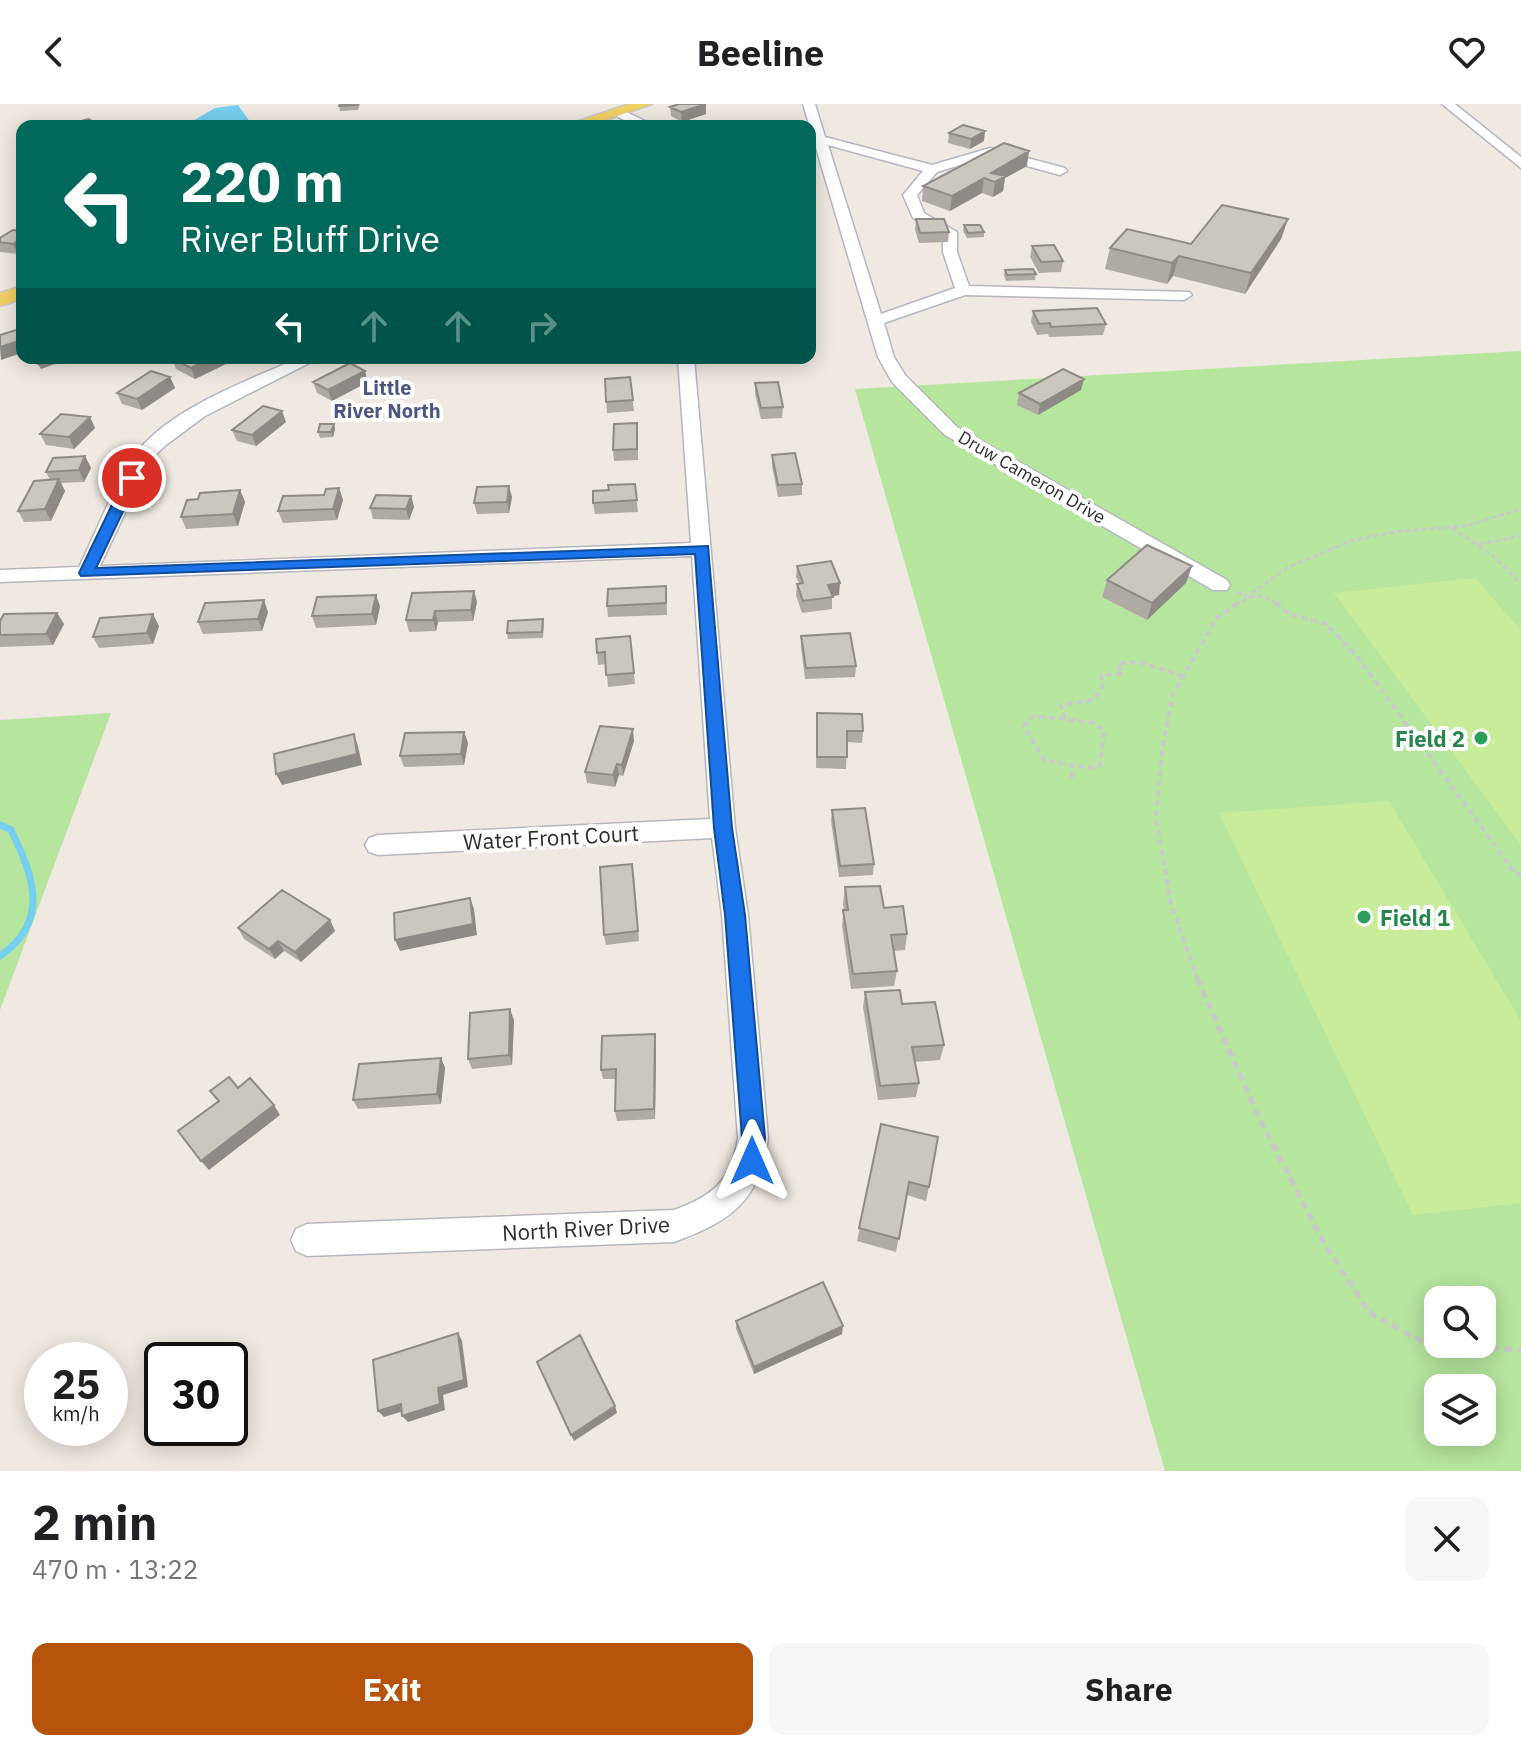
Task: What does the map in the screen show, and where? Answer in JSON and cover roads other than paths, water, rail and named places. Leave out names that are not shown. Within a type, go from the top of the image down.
[{"type":"main road","points":[[594,120],[645,104]]},
{"type":"street","points":[[1448,104],[1521,164]]},
{"type":"street","points":[[620,113],[633,120]]},
{"type":"street","name":"Druw Cameron Drive","points":[[816,126],[886,357],[898,378],[951,431],[1220,585]]},
{"type":"street","points":[[820,139],[932,169],[990,152],[1060,171]]},
{"type":"street","points":[[932,169],[910,195],[918,215],[950,232],[950,252],[963,290]]},
{"type":"street","points":[[875,321],[963,290],[1184,295]]},
{"type":"street","points":[[86,573],[142,458],[153,446],[199,412],[299,364]]},
{"type":"street","name":"North River Drive","points":[[307,1240],[674,1226],[696,1219],[727,1200],[745,1180],[752,1161],[753,1138],[735,915],[723,828],[687,364]]},
{"type":"street","points":[[0,576],[703,549]]},
{"type":"street","name":"Water Front Court","points":[[378,845],[723,828]]},
{"type":"water","points":[[238,105],[249,120],[194,120],[215,108]]},
{"type":"waterway","points":[[0,825],[11,830],[19,847],[31,880],[33,897],[32,913],[26,928],[0,956]]},
{"type":"place","name":"Field 2","points":[[1481,738]]},
{"type":"place","name":"Field 1","points":[[1364,917]]},
{"type":"district","name":"Little River North","points":[[387,398]]}]
